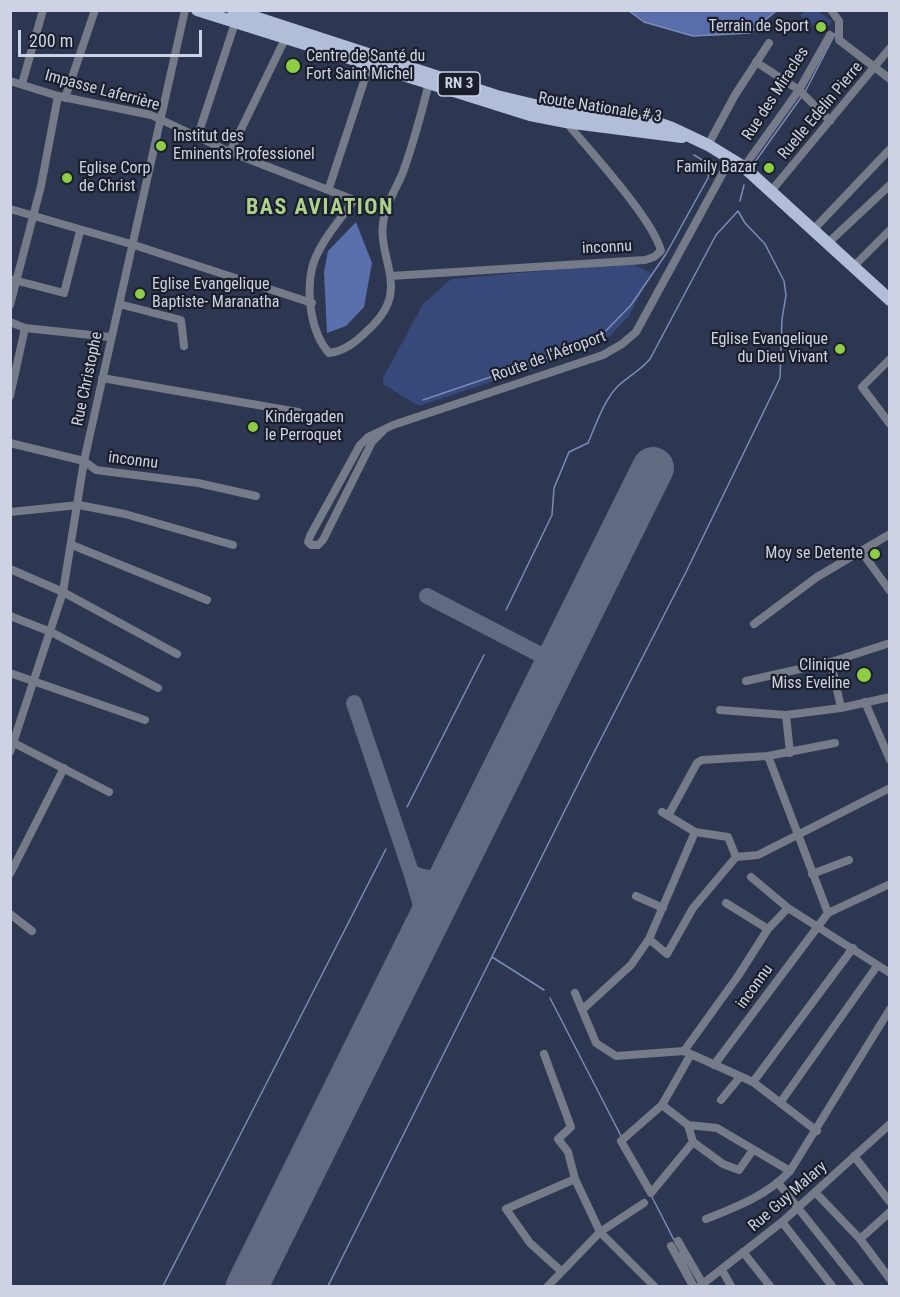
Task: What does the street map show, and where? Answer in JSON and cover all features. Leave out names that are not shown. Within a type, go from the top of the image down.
[{"type":"main road","name":"Route Nationale # 3","points":[[197,10],[234,17],[530,115],[566,122],[689,137]]},
{"type":"main road","name":"Route Nationale # 3","points":[[234,17],[285,39],[316,43],[369,66],[533,106],[655,122],[708,145],[744,167],[772,190],[890,300]]},
{"type":"street","points":[[22,84],[43,10]]},
{"type":"street","points":[[10,305],[14,280],[34,217],[62,97],[95,10]]},
{"type":"street","name":"Rue Christophe","points":[[10,752],[63,592],[79,505],[84,461],[185,10]]},
{"type":"street","points":[[831,10],[839,21],[839,40],[890,79]]},
{"type":"street","points":[[196,138],[234,17]]},
{"type":"street","name":"Rue des Miracles","points":[[744,167],[801,93],[830,35]]},
{"type":"street","points":[[230,152],[285,39]]},
{"type":"street","points":[[708,145],[735,95],[769,44]]},
{"type":"street","name":"Ruelle Edelin Pierre","points":[[772,190],[890,48]]},
{"type":"street","points":[[756,62],[801,93],[830,121]]},
{"type":"street","points":[[329,188],[369,66]]},
{"type":"street","points":[[354,200],[324,243],[312,268],[312,303],[319,342],[329,353],[337,352],[357,341],[383,317],[391,298],[391,276],[382,237],[385,212],[406,164],[423,111],[429,80]]},
{"type":"street","name":"Impasse Laferrière","points":[[10,81],[62,97],[152,116],[196,138],[329,188],[385,212]]},
{"type":"street","name":"inconnu","points":[[391,276],[645,260],[658,254],[661,251],[658,241],[646,222],[566,122]]},
{"type":"street","points":[[813,230],[890,149]]},
{"type":"street","name":"Route de l'Aéroport","points":[[383,431],[372,442],[323,540],[318,545],[311,545],[310,536],[360,445],[368,437],[383,431],[603,355],[622,344],[636,332],[731,158]]},
{"type":"street","points":[[828,243],[890,185]]},
{"type":"street","points":[[10,209],[131,244],[312,303]]},
{"type":"street","points":[[853,267],[890,230]]},
{"type":"street","points":[[14,280],[64,293],[81,231]]},
{"type":"street","points":[[119,304],[181,320],[184,346]]},
{"type":"street","points":[[10,322],[25,328],[111,336]]},
{"type":"street","points":[[10,396],[25,328]]},
{"type":"street","points":[[890,359],[862,387],[886,413],[890,424]]},
{"type":"street","points":[[102,378],[298,412]]},
{"type":"street","name":"inconnu","points":[[10,443],[84,461],[96,470],[198,483],[256,496]]},
{"type":"street","points":[[10,512],[79,505],[125,514],[233,544]]},
{"type":"street","points":[[754,624],[817,577],[890,534]]},
{"type":"street","points":[[72,544],[207,600]]},
{"type":"street","points":[[861,552],[890,591]]},
{"type":"street","points":[[11,570],[63,592],[177,654]]},
{"type":"street","points":[[10,616],[51,632],[158,688]]},
{"type":"street","points":[[746,681],[831,662],[890,643]]},
{"type":"street","points":[[831,662],[841,708]]},
{"type":"street","points":[[10,673],[145,720]]},
{"type":"street","points":[[720,710],[786,715],[841,708],[890,697]]},
{"type":"street","points":[[865,702],[890,760]]},
{"type":"street","points":[[786,715],[790,753]]},
{"type":"street","points":[[12,742],[109,792]]},
{"type":"street","points":[[736,857],[728,837],[695,832],[665,814],[697,763],[702,760],[790,753],[835,743]]},
{"type":"street","points":[[768,756],[828,913]]},
{"type":"street","points":[[10,874],[64,768]]},
{"type":"street","points":[[649,939],[667,954],[693,908],[736,857],[758,855],[890,788]]},
{"type":"street","points":[[582,1010],[631,965],[649,939],[695,832]]},
{"type":"street","points":[[812,874],[849,860]]},
{"type":"street","points":[[751,877],[788,908],[890,973]]},
{"type":"street","name":"inconnu","points":[[714,1065],[828,913],[890,884]]},
{"type":"street","points":[[636,896],[663,908]]},
{"type":"street","points":[[726,903],[768,929]]},
{"type":"street","name":"inconnu","points":[[693,1142],[651,1193],[621,1141],[662,1105],[687,1052],[768,929],[788,908]]},
{"type":"street","points":[[10,914],[32,931]]},
{"type":"street","points":[[753,1082],[853,948]]},
{"type":"street","points":[[780,1103],[877,966]]},
{"type":"street","points":[[575,993],[596,1043],[616,1056],[687,1052],[753,1082],[817,1131]]},
{"type":"street","points":[[705,1219],[743,1204],[778,1184],[790,1171],[817,1131],[890,1010]]},
{"type":"street","points":[[544,1054],[571,1127],[558,1139],[568,1152],[575,1179],[600,1232],[654,1287]]},
{"type":"street","points":[[721,1100],[740,1077]]},
{"type":"street","points":[[662,1105],[688,1125],[717,1128],[790,1171]]},
{"type":"street","name":"Rue Guy Malary","points":[[702,1286],[782,1222],[890,1124]]},
{"type":"street","points":[[688,1125],[693,1142],[723,1164],[739,1170],[753,1150]]},
{"type":"street","points":[[883,1131],[890,1140]]},
{"type":"street","points":[[854,1156],[890,1202]]},
{"type":"street","points":[[561,1271],[530,1243],[506,1209],[575,1179]]},
{"type":"street","points":[[778,1184],[860,1287]]},
{"type":"street","points":[[815,1192],[860,1239],[890,1279]]},
{"type":"street","points":[[548,1287],[600,1232],[644,1203]]},
{"type":"street","points":[[860,1239],[890,1212]]},
{"type":"street","points":[[782,1222],[832,1287]]},
{"type":"street","points":[[693,1287],[675,1244],[702,1286]]},
{"type":"street","points":[[743,1252],[770,1287]]},
{"type":"street","points":[[722,1270],[731,1287]]},
{"type":"shaded area","points":[[629,11],[776,11],[750,33],[693,36],[644,22]]},
{"type":"shaded area","name":"Terrain de Sport","points":[[804,11],[818,11],[832,21],[824,33],[800,16]]},
{"type":"shaded area","points":[[356,222],[372,263],[364,307],[346,326],[327,333],[324,272],[328,251]]},
{"type":"shaded area","points":[[630,263],[651,273],[629,316],[607,339],[565,357],[419,406],[383,384],[383,378],[423,304],[451,279]]},
{"type":"waterway","points":[[805,92],[836,32]]},
{"type":"waterway","points":[[752,166],[802,96]]},
{"type":"waterway","points":[[423,400],[596,341],[631,305],[666,254],[708,178],[711,165],[694,155]]},
{"type":"waterway","points":[[740,201],[744,185]]},
{"type":"waterway","points":[[328,1286],[686,572],[780,378],[782,319],[786,295],[784,281],[765,244],[745,223],[738,211],[716,235],[650,359],[612,393],[588,443],[569,452],[554,488],[552,515],[506,610]]},
{"type":"waterway","points":[[407,807],[484,655]]},
{"type":"waterway","points":[[163,1286],[386,849]]},
{"type":"waterway","points":[[492,957],[544,990]]},
{"type":"waterway","points":[[550,998],[621,1136]]},
{"type":"waterway","points":[[652,1197],[674,1240]]},
{"type":"waterway","points":[[680,1253],[697,1286]]},
{"type":"taxiway","points":[[427,596],[539,654],[550,655],[565,646]]},
{"type":"taxiway","points":[[539,654],[548,665],[548,681]]},
{"type":"taxiway","points":[[354,703],[411,872],[420,902],[423,932]]},
{"type":"taxiway","points":[[411,872],[432,878],[453,871]]},
{"type":"runway","points":[[247,1286],[653,468]]},
{"type":"place","name":"Terrain de Sport","points":[[821,27]]},
{"type":"place","name":"Centre de Santé du Fort Saint Michel","points":[[293,66]]},
{"type":"place","name":"Institut des Eminents Professionel","points":[[161,146]]},
{"type":"place","name":"Family Bazar","points":[[769,168]]},
{"type":"place","name":"Eglise Corp de Christ","points":[[67,178]]},
{"type":"place","name":"Eglise Evangelique Baptiste- Maranatha","points":[[140,294]]},
{"type":"place","name":"Eglise Evangelique du Dieu Vivant","points":[[840,349]]},
{"type":"place","name":"Kindergaden le Perroquet","points":[[253,427]]},
{"type":"place","name":"Moy se Detente","points":[[875,554]]},
{"type":"place","name":"Clinique Miss Eveline","points":[[864,675]]},
{"type":"district","name":"BAS AVIATION","points":[[320,208]]}]
